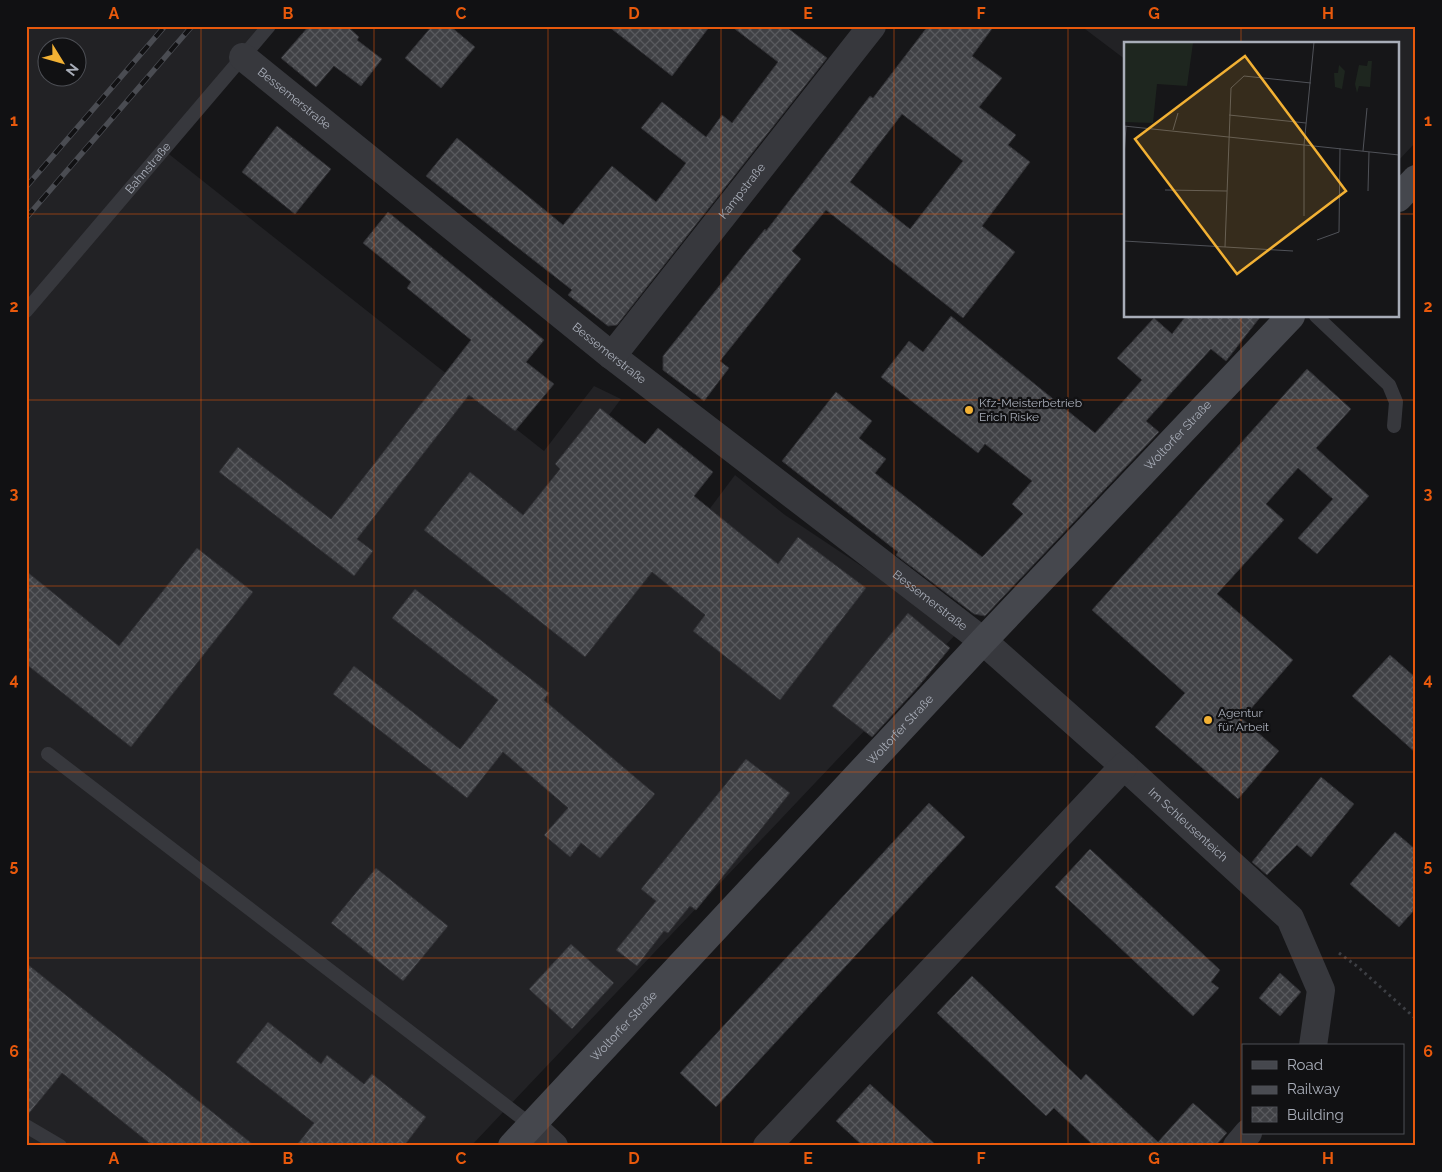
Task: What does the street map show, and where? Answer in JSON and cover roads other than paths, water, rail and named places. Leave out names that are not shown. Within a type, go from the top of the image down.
[{"type":"street","name":"Kampstraße","points":[[612,356],[872,26]]},
{"type":"street","name":"Bessemerstraße","points":[[242,57],[612,356],[983,641]]},
{"type":"street","points":[[1400,196],[1416,179]]},
{"type":"street","name":"Woltorfer Straße","points":[[512,1146],[983,641],[1289,318]]},
{"type":"street","name":"Im Schleusenteich","points":[[983,641],[1124,766],[1290,918],[1321,990],[1313,1044]]},
{"type":"street","points":[[768,1146],[1124,766]]},
{"type":"street","points":[[531,1125],[554,1146]]},
{"type":"street","points":[[1237,1146],[1247,1134]]},
{"type":"lane","name":"Bahnstraße","points":[[26,311],[269,26]]},
{"type":"lane","points":[[1318,318],[1389,386],[1396,402],[1394,426]]},
{"type":"lane","points":[[48,754],[531,1125]]},
{"type":"lane","points":[[26,1126],[60,1146]]},
{"type":"railway","points":[[26,187],[165,26]]},
{"type":"railway","points":[[26,218],[192,26]]},
{"type":"place","name":"Kfz-Meisterbetrieb Erich Riske","points":[[969,410]]},
{"type":"place","name":"Agentur für Arbeit","points":[[1208,720]]}]
